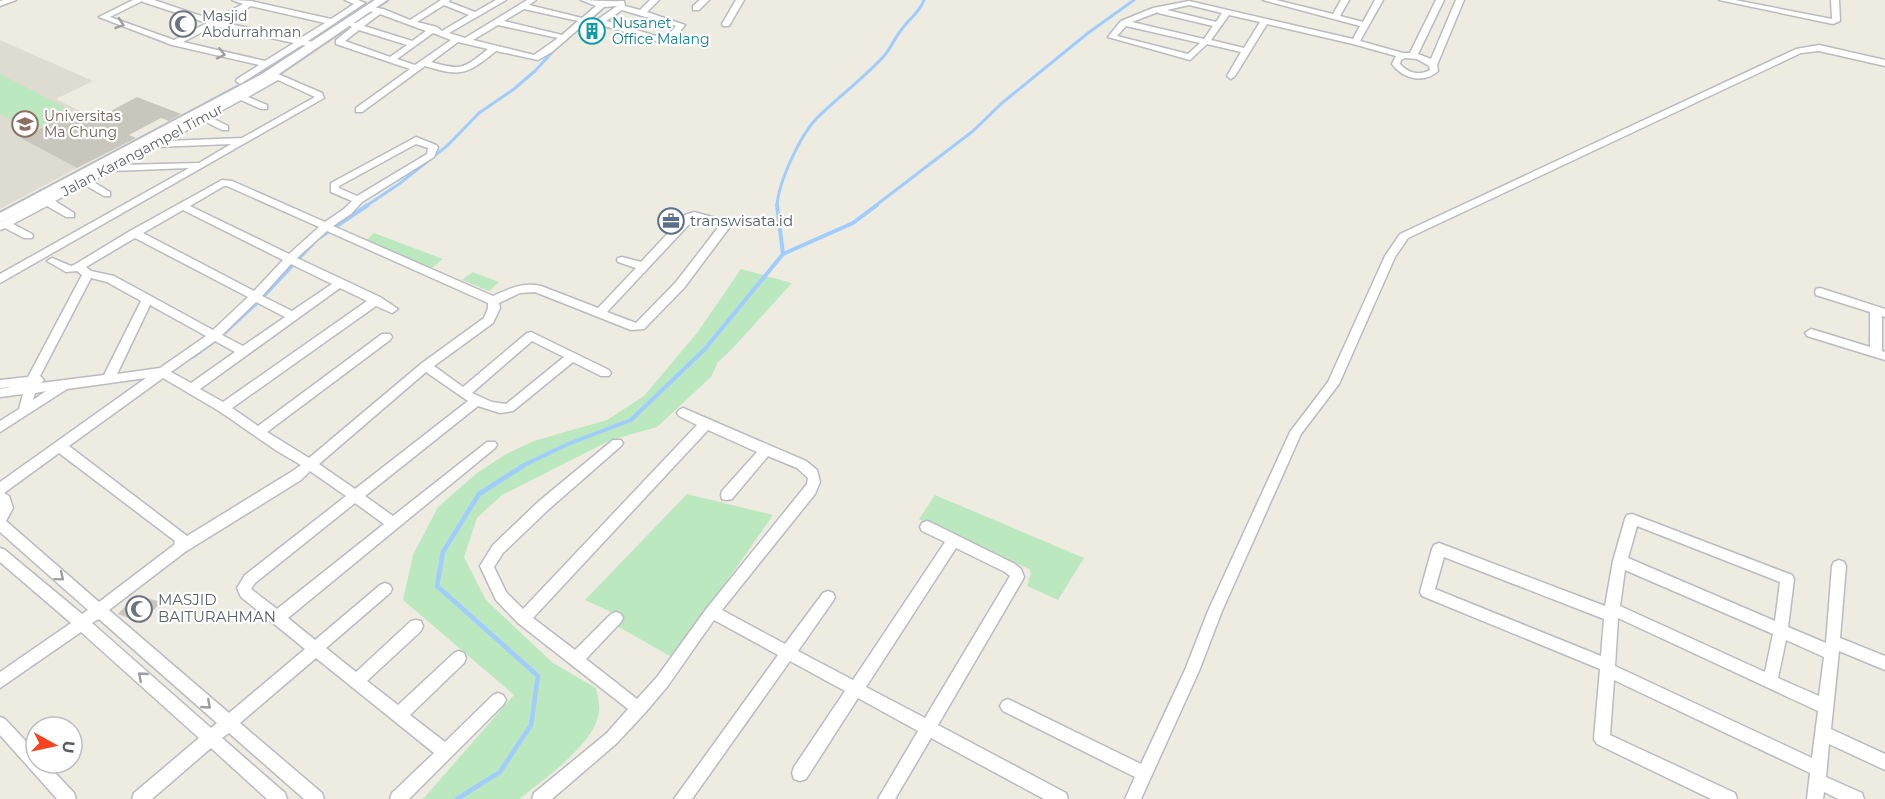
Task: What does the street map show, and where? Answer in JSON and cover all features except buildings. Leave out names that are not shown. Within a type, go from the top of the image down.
[{"type":"street","points":[[0,4],[12,0]]},
{"type":"street","points":[[0,279],[320,98],[319,95],[272,72],[175,43],[103,18],[139,0]]},
{"type":"street","points":[[146,0],[214,23],[308,44],[360,3],[350,0]]},
{"type":"street","points":[[236,0],[253,2],[333,22]]},
{"type":"street","points":[[444,33],[502,0]]},
{"type":"street","points":[[359,110],[421,66],[532,0]]},
{"type":"street","points":[[585,0],[604,4],[621,3],[621,7]]},
{"type":"street","points":[[642,12],[655,0]]},
{"type":"street","points":[[696,8],[705,0]]},
{"type":"street","points":[[726,24],[740,0]]},
{"type":"street","points":[[1267,0],[1279,1],[1366,25]]},
{"type":"street","points":[[1306,10],[1312,0]]},
{"type":"street","points":[[1335,17],[1345,0]]},
{"type":"street","points":[[1357,40],[1380,0]]},
{"type":"street","points":[[1440,0],[1408,56],[1397,59],[1396,63],[1400,69],[1409,74],[1430,74],[1434,71],[1433,64],[1460,0]]},
{"type":"street","points":[[1723,0],[1833,22],[1836,21],[1835,0]]},
{"type":"street","points":[[1754,0],[1835,17]]},
{"type":"street","points":[[412,22],[445,1],[476,15]]},
{"type":"street","points":[[175,43],[253,2]]},
{"type":"street","points":[[1227,12],[1206,41],[1190,57],[1112,37],[1124,23],[1156,10],[1189,3],[1357,40],[1427,60],[1433,64]]},
{"type":"street","points":[[377,7],[462,40],[493,49],[539,57],[604,4]]},
{"type":"street","points":[[523,6],[582,20]]},
{"type":"street","name":"Jalan Karangampel Timur","points":[[149,142],[241,97],[308,44],[353,25],[377,7]]},
{"type":"street","points":[[621,7],[642,12],[681,25],[665,41],[600,22],[621,7]]},
{"type":"street","points":[[1156,10],[1217,25]]},
{"type":"street","points":[[1231,76],[1265,21]]},
{"type":"street","points":[[497,22],[562,37]]},
{"type":"street","points":[[1124,23],[1247,51]]},
{"type":"street","points":[[412,44],[353,25],[339,42],[391,60],[461,72],[493,49]]},
{"type":"street","points":[[391,60],[434,29]]},
{"type":"street","points":[[1133,799],[1192,671],[1215,611],[1296,432],[1333,384],[1390,256],[1404,236],[1799,51],[1819,48],[1885,63]]},
{"type":"street","points":[[240,81],[272,72]]},
{"type":"street","name":"Jalan Karangampel Timur","points":[[2,223],[272,72]]},
{"type":"street","points":[[241,97],[264,107]]},
{"type":"street","points":[[204,117],[225,128]]},
{"type":"street","points":[[0,489],[219,336],[259,300],[295,260],[358,200],[431,155],[433,147],[416,140],[334,185],[334,190],[358,200]]},
{"type":"street","points":[[149,142],[246,141]]},
{"type":"street","points":[[104,166],[202,165]]},
{"type":"street","name":"Jalan Karangampel Timur","points":[[2,223],[84,181],[104,166]]},
{"type":"street","points":[[84,181],[107,194]]},
{"type":"street","points":[[25,409],[30,385],[83,270],[134,234],[226,183],[493,301]]},
{"type":"street","points":[[46,201],[70,215]]},
{"type":"street","points":[[183,206],[392,309]]},
{"type":"street","points":[[493,301],[515,290],[531,288],[599,314],[635,327],[644,324],[680,285],[727,224],[692,215],[599,314]]},
{"type":"street","points":[[2,223],[28,236]]},
{"type":"street","points":[[134,234],[292,316]]},
{"type":"street","points":[[622,260],[643,266]]},
{"type":"street","points":[[52,261],[70,270],[83,270],[110,279],[243,351]]},
{"type":"street","points":[[190,389],[340,283]]},
{"type":"street","points":[[1811,333],[1881,355],[1880,311],[1820,292]]},
{"type":"street","points":[[110,377],[147,300]]},
{"type":"street","points":[[224,408],[376,300]]},
{"type":"street","points":[[0,681],[82,623],[180,548],[286,482],[426,366],[489,320],[494,308],[493,301]]},
{"type":"street","points":[[259,432],[386,337]]},
{"type":"street","points":[[465,392],[530,337],[604,373]]},
{"type":"street","points":[[426,366],[476,401],[498,410],[508,408],[572,358]]},
{"type":"street","points":[[0,393],[30,385],[165,372],[308,463],[393,523]]},
{"type":"street","points":[[0,384],[65,385],[110,377]]},
{"type":"street","points":[[0,427],[65,385]]},
{"type":"street","points":[[445,752],[246,593],[246,583],[476,401]]},
{"type":"street","points":[[540,799],[612,738],[639,709],[662,682],[712,612],[800,505],[813,485],[814,475],[804,466],[683,413]]},
{"type":"street","points":[[523,619],[706,424]]},
{"type":"street","points":[[618,443],[567,484],[491,558],[487,566],[501,596],[523,619],[639,709]]},
{"type":"street","points":[[278,617],[491,445]]},
{"type":"street","points":[[59,446],[182,539],[180,548]]},
{"type":"street","points":[[727,495],[766,450]]},
{"type":"street","points":[[0,497],[4,500],[6,508],[0,519]]},
{"type":"street","points":[[1729,799],[1602,739],[1612,612],[1620,561],[1632,519],[1787,579],[1781,630],[1770,681]]},
{"type":"street","points":[[0,524],[315,799]]},
{"type":"street","points":[[886,799],[1017,578],[1017,573],[1010,568],[927,528]]},
{"type":"street","points":[[800,773],[854,688],[954,540]]},
{"type":"street","points":[[1826,707],[1612,612],[1439,549],[1427,592],[1607,668],[1818,775],[1856,799]]},
{"type":"street","points":[[0,554],[212,737],[279,799]]},
{"type":"street","points":[[17,570],[36,557]]},
{"type":"street","points":[[1620,561],[1781,630],[1885,663]]},
{"type":"street","points":[[1815,799],[1833,647],[1839,566]]},
{"type":"street","points":[[140,799],[386,589]]},
{"type":"street","points":[[682,799],[828,597]]},
{"type":"street","points":[[712,612],[1060,799]]},
{"type":"street","points":[[576,659],[616,618]]},
{"type":"street","points":[[355,681],[416,626]]},
{"type":"street","points":[[398,716],[459,658]]},
{"type":"street","points":[[398,799],[498,700]]},
{"type":"street","points":[[1008,706],[1144,774]]},
{"type":"street","points":[[0,724],[63,797]]},
{"type":"street","points":[[1823,733],[1885,762]]},
{"type":"shaded area","name":"Universitas Ma Chung","points":[[0,40],[93,81],[56,99],[78,110],[22,138],[77,168],[0,209]]},
{"type":"green space","points":[[0,74],[72,111],[34,130],[0,114]]},
{"type":"green space","points":[[374,233],[443,259],[429,270],[366,240]]},
{"type":"green space","points":[[741,269],[792,283],[718,362],[711,377],[657,427],[611,440],[502,495],[477,518],[464,557],[486,600],[553,663],[596,688],[599,711],[589,736],[568,759],[520,799],[423,799],[514,695],[403,600],[413,555],[438,507],[477,473],[506,454],[534,441],[607,420],[644,396],[697,333]]},
{"type":"green space","points":[[473,272],[499,282],[489,291],[462,280]]},
{"type":"green space","points":[[687,494],[773,515],[706,611],[670,656],[615,625],[622,617],[585,600]]},
{"type":"green space","points":[[935,495],[1084,558],[1058,600],[1027,586],[1031,573],[1029,569],[919,519]]},
{"type":"waterway","points":[[313,41],[375,0]]},
{"type":"waterway","points":[[588,21],[601,10],[608,0]]},
{"type":"waterway","points":[[777,205],[786,173],[797,148],[810,127],[824,111],[884,56],[924,0]]},
{"type":"waterway","points":[[875,206],[973,131],[1002,103],[1088,33],[1134,0]]},
{"type":"waterway","points":[[366,206],[399,184],[448,145],[479,113],[514,89],[535,71],[557,47]]},
{"type":"waterway","points":[[209,102],[276,65]]},
{"type":"waterway","points":[[13,206],[134,142]]},
{"type":"waterway","points":[[0,213],[16,205]]},
{"type":"waterway","points":[[221,336],[261,299],[317,239],[368,205]]},
{"type":"waterway","points":[[777,205],[783,254]]},
{"type":"waterway","points":[[783,254],[853,223],[877,205]]},
{"type":"waterway","points":[[520,467],[568,444],[631,420],[705,349],[783,254]]},
{"type":"waterway","points":[[192,357],[213,342]]},
{"type":"waterway","points":[[457,799],[500,772],[531,725],[538,676],[437,586],[443,552],[479,494],[523,466]]},
{"type":"place","name":"Masjid Abdurrahman","points":[[183,24]]},
{"type":"place","name":"Nusanet Office Malang","points":[[592,31]]},
{"type":"place","name":"Universitas Ma Chung","points":[[25,124]]},
{"type":"place","name":"transwisata.id","points":[[671,221]]},
{"type":"place","name":"MASJID BAITURAHMAN","points":[[139,609]]}]
